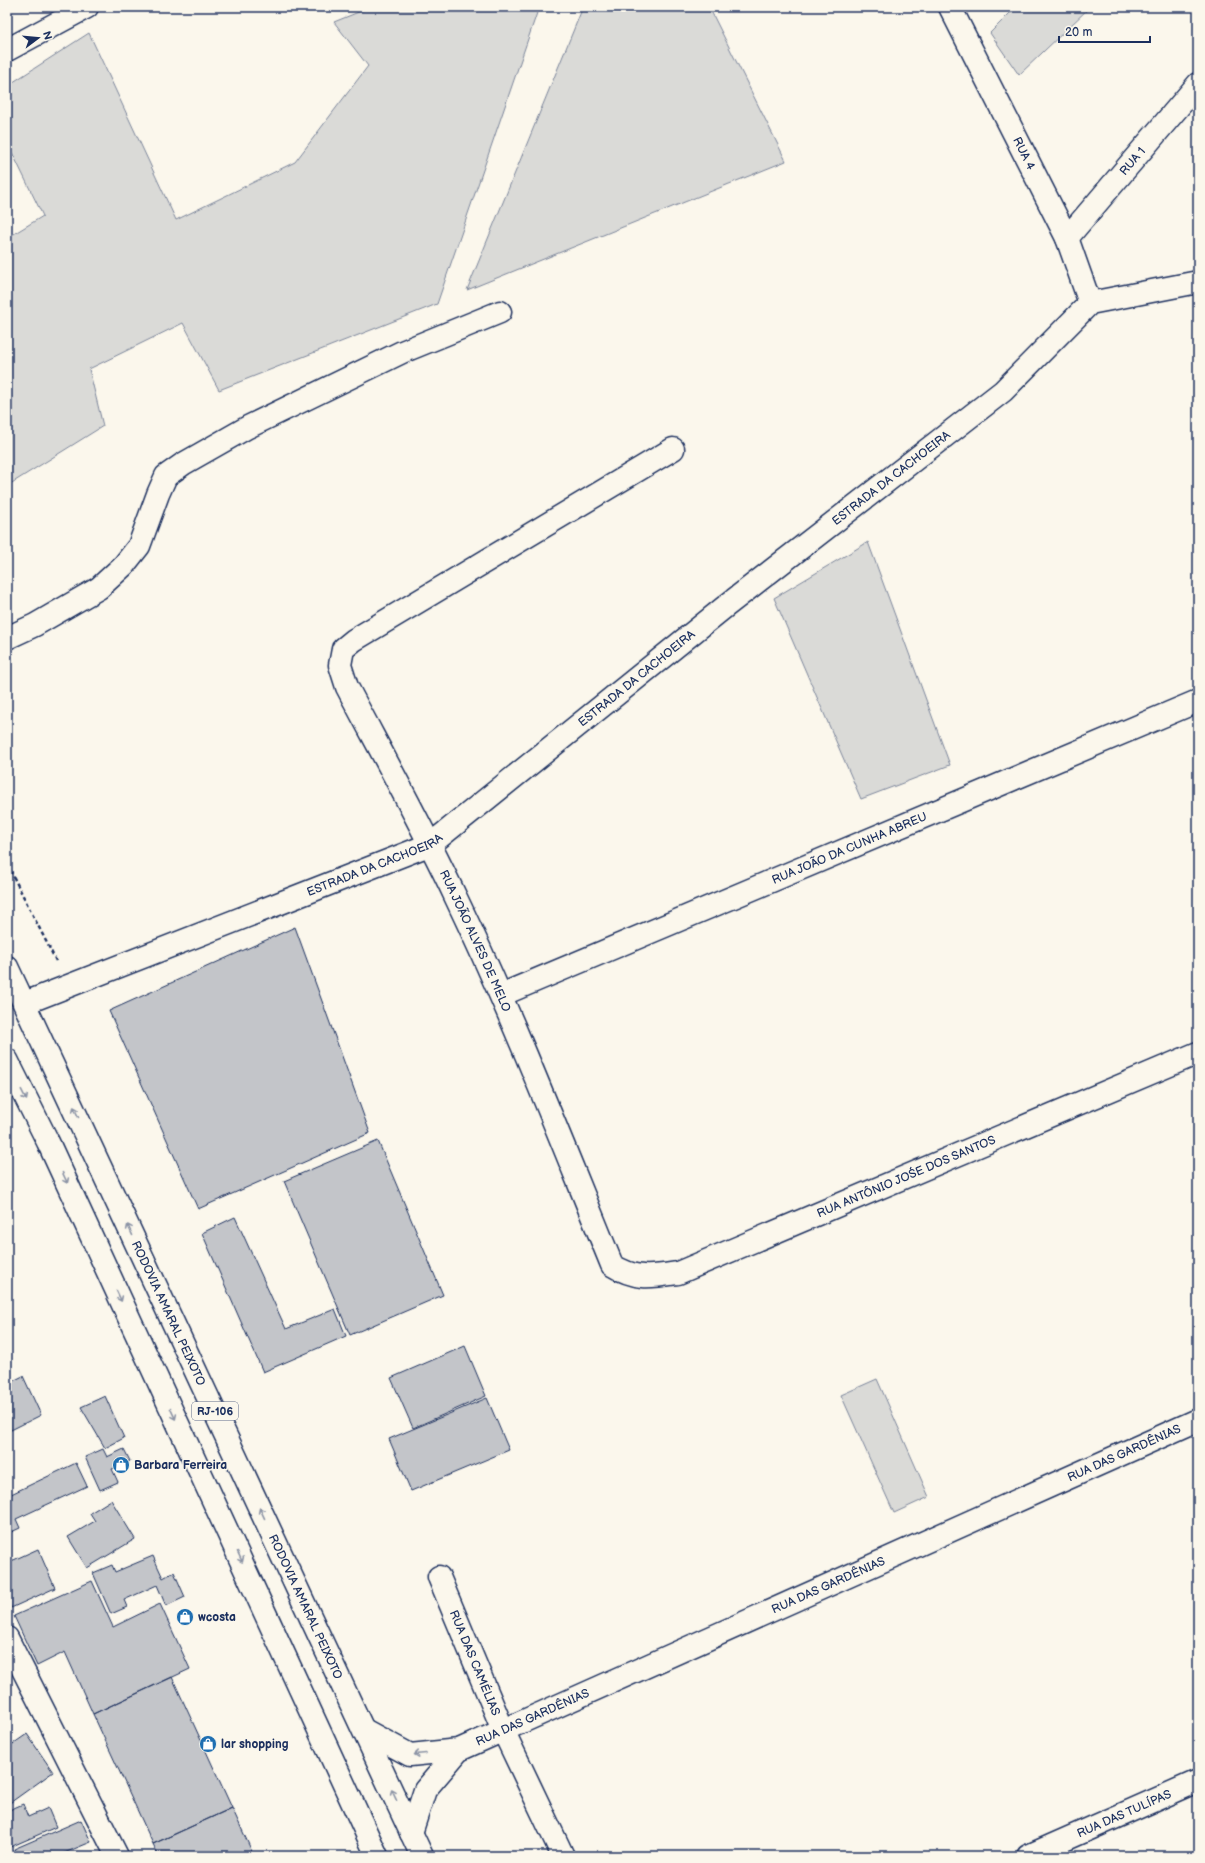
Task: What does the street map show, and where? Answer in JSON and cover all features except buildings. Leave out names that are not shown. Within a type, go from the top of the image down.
[{"type":"main road","points":[[7,50],[87,7]]},
{"type":"main road","name":"RUA 4","points":[[950,7],[1067,238],[1090,303]]},
{"type":"main road","name":"RUA 1","points":[[1067,238],[1198,84]]},
{"type":"main road","points":[[1090,303],[1198,282]]},
{"type":"main road","name":"ESTRADA DA CACHOEIRA","points":[[25,1003],[430,844],[726,606],[1003,391],[1090,303]]},
{"type":"main road","points":[[7,638],[35,625],[99,588],[124,565],[140,546],[158,494],[166,476],[183,464],[248,427],[402,352],[500,312]]},
{"type":"main road","name":"RUA JOÃO ALVES DE MELO","points":[[612,1265],[500,995],[430,844],[347,687],[340,665],[343,649],[354,640],[673,449]]},
{"type":"main road","name":"RUA JOÃO DA CUNHA ABREU","points":[[500,995],[1198,700]]},
{"type":"main road","name":"RODOVIA AMARAL PEIXOTO","points":[[7,967],[422,1856]]},
{"type":"main road","name":"RUA ANTÔNIO JOŚE DOS SANTOS","points":[[612,1265],[624,1273],[644,1278],[678,1273],[1198,1053]]},
{"type":"main road","name":"RJ-106","points":[[7,1060],[48,1142],[377,1856]]},
{"type":"main road","name":"RUA DAS GARDÊNIAS","points":[[364,1730],[410,1754],[459,1750],[1198,1420]]},
{"type":"main road","name":"RUA DAS CAMÉLIAS","points":[[439,1577],[503,1730],[563,1856]]},
{"type":"main road","points":[[7,1638],[108,1854]]},
{"type":"main road","name":"RUA DAS GARDÊNIAS","points":[[412,1832],[425,1790],[459,1750]]},
{"type":"main road","name":"RUA DAS TULÍPAS","points":[[1028,1856],[1198,1781]]},
{"type":"path","points":[[7,864],[69,986]]},
{"type":"shaded area","points":[[371,7],[539,7],[437,304],[219,390],[183,323],[89,369],[103,426],[7,486],[7,238],[43,216],[7,142],[7,86],[89,33],[176,220],[295,162],[368,66],[334,22]]},
{"type":"shaded area","points":[[583,7],[709,7],[786,161],[467,290]]},
{"type":"shaded area","points":[[1016,7],[1090,7],[1019,75],[990,33]]},
{"type":"shaded area","points":[[868,542],[950,765],[861,799],[774,598]]},
{"type":"shaded area","points":[[877,1379],[929,1497],[894,1513],[841,1395]]},
{"type":"place","name":"Barbara Ferreira","points":[[121,1465]]},
{"type":"place","name":"wcosta","points":[[185,1617]]},
{"type":"place","name":"lar shopping","points":[[208,1744]]}]
